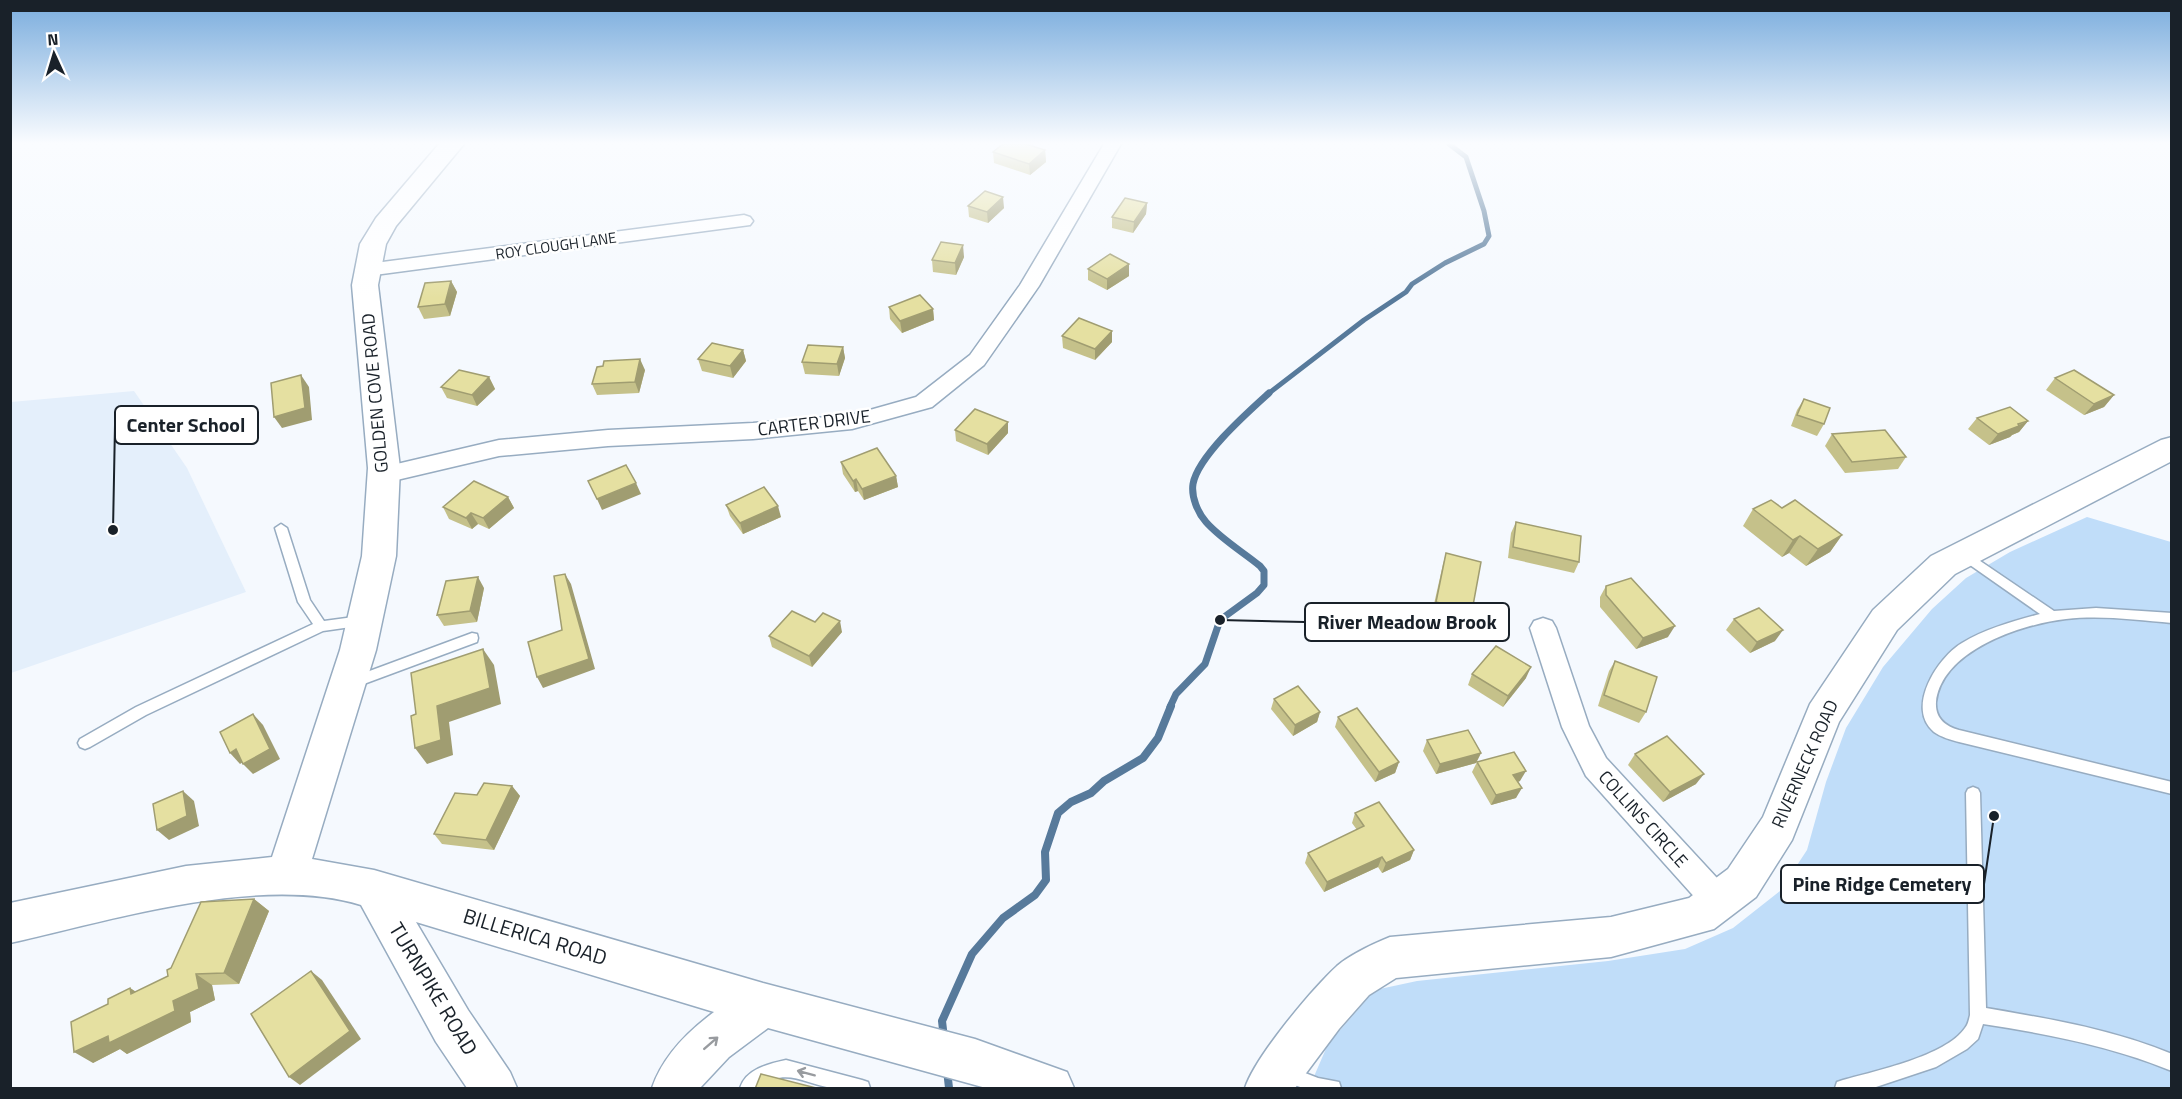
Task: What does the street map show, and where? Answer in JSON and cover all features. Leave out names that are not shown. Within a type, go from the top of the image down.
[{"type":"main road","name":"GOLDEN COVE ROAD","points":[[287,874],[365,620],[379,556],[384,475],[365,285],[373,244],[385,224],[409,195]]},
{"type":"main road","name":"RIVERNECK ROAD","points":[[1274,1080],[1323,1013],[1354,980],[1390,958],[1611,937],[1699,915],[1742,883],[1778,827],[1823,714],[1885,620],[1943,565],[2172,448]]},
{"type":"main road","name":"BILLERICA ROAD","points":[[10,923],[186,885],[287,874],[355,884],[763,1005],[975,1062],[1051,1089]]},
{"type":"main road","name":"TURNPIKE ROAD","points":[[374,889],[452,1026],[494,1089]]},
{"type":"main road","points":[[675,1089],[693,1062],[710,1044],[763,1005]]},
{"type":"street","name":"CARTER DRIVE","points":[[384,475],[499,448],[608,438],[753,431],[852,422],[924,402],[977,360],[1029,286],[1082,195]]},
{"type":"street","name":"ROY CLOUGH LANE","points":[[367,270],[744,221]]},
{"type":"street","name":"COLLINS CIRCLE","points":[[1543,628],[1576,727],[1596,767],[1718,901]]},
{"type":"lane","points":[[280,528],[304,602],[321,626]]},
{"type":"lane","points":[[1963,555],[2052,616]]},
{"type":"lane","points":[[2172,618],[2076,614],[2052,616],[1965,648],[1947,664],[1930,695],[1930,712],[1936,725],[1974,740],[2172,788]]},
{"type":"lane","points":[[85,743],[141,711],[321,626],[365,620]]},
{"type":"lane","points":[[346,685],[472,638]]},
{"type":"lane","points":[[1843,1089],[1881,1078],[1946,1054],[1973,1032],[1978,1015],[1973,794]]},
{"type":"lane","points":[[1978,1015],[2058,1028],[2141,1048],[2172,1063]]},
{"type":"lane","points":[[748,1089],[765,1073],[786,1068],[862,1089]]},
{"type":"lane","points":[[1274,1080],[1333,1089]]},
{"type":"shaded area","points":[[134,391],[187,468],[246,592],[11,673],[11,402]]},
{"type":"shaded area","points":[[2087,517],[2171,542],[2171,1088],[1309,1088],[1328,1044],[1375,990],[1417,981],[1608,961],[1685,949],[1733,928],[1780,891],[1807,850],[1826,782],[1846,728],[1883,667],[1932,609],[1966,578],[2010,552]]},
{"type":"building","points":[[980,195],[1003,197],[987,212],[968,206]]},
{"type":"building","points":[[1125,198],[1147,203],[1134,222],[1112,217]]},
{"type":"building","points":[[941,242],[963,245],[955,263],[932,260]]},
{"type":"building","points":[[1110,254],[1129,264],[1107,279],[1088,269]]},
{"type":"building","points":[[451,281],[445,304],[418,307],[425,283]]},
{"type":"building","points":[[920,295],[933,309],[900,321],[889,307]]},
{"type":"building","points":[[1079,318],[1112,331],[1095,349],[1062,336]]},
{"type":"building","points":[[712,343],[743,350],[730,366],[698,359]]},
{"type":"building","points":[[808,345],[843,347],[837,364],[802,362]]},
{"type":"building","points":[[640,359],[635,382],[592,384],[597,367],[603,366],[604,361]]},
{"type":"building","points":[[459,370],[489,377],[472,395],[441,387]]},
{"type":"building","points":[[2074,370],[2114,395],[2094,404],[2055,378]]},
{"type":"building","points":[[301,375],[305,408],[274,417],[271,383]]},
{"type":"building","points":[[1804,399],[1830,408],[1824,424],[1797,415]]},
{"type":"building","points":[[2010,407],[2028,421],[1998,434],[1977,418]]},
{"type":"building","points":[[975,409],[1008,422],[987,444],[955,430]]},
{"type":"building","points":[[1885,430],[1906,457],[1852,462],[1832,434]]},
{"type":"building","points":[[877,448],[896,476],[862,489],[856,479],[853,481],[841,462]]},
{"type":"building","points":[[626,465],[636,483],[597,499],[588,481]]},
{"type":"building","points":[[474,481],[508,497],[483,518],[471,513],[466,518],[443,507]]},
{"type":"building","points":[[764,487],[778,506],[740,523],[726,505]]},
{"type":"building","points":[[1771,500],[1782,508],[1795,500],[1842,535],[1818,549],[1800,536],[1793,540],[1753,509]]},
{"type":"building","points":[[1516,522],[1581,536],[1579,562],[1513,547]]},
{"type":"building","points":[[1446,553],[1481,562],[1472,611],[1436,602]]},
{"type":"building","points":[[565,574],[589,659],[537,677],[528,642],[562,630],[554,576]]},
{"type":"building","points":[[478,577],[470,611],[437,615],[446,581]]},
{"type":"building","points":[[1631,578],[1675,626],[1643,638],[1606,595],[1606,586]]},
{"type":"building","points":[[1759,608],[1783,630],[1757,642],[1734,619]]},
{"type":"building","points":[[792,611],[815,622],[823,613],[840,621],[809,656],[769,636]]},
{"type":"building","points":[[1496,646],[1531,667],[1508,696],[1472,674]]},
{"type":"building","points":[[483,649],[490,688],[437,706],[441,740],[415,748],[411,716],[416,714],[411,673]]},
{"type":"building","points":[[1615,661],[1657,677],[1646,712],[1604,695]]},
{"type":"building","points":[[1298,686],[1320,712],[1295,725],[1274,699]]},
{"type":"building","points":[[1357,708],[1399,762],[1379,772],[1338,717]]},
{"type":"building","points":[[253,714],[270,749],[243,764],[236,749],[230,753],[220,732]]},
{"type":"building","points":[[1468,730],[1481,753],[1440,764],[1427,740]]},
{"type":"building","points":[[1667,736],[1704,774],[1670,792],[1635,754]]},
{"type":"building","points":[[1514,752],[1526,771],[1513,775],[1522,788],[1496,795],[1477,762]]},
{"type":"building","points":[[484,783],[512,786],[486,840],[434,834],[455,793],[477,795]]},
{"type":"building","points":[[183,791],[187,816],[157,830],[153,804]]},
{"type":"building","points":[[1379,802],[1414,850],[1386,863],[1382,857],[1327,882],[1308,853],[1364,826],[1355,813]]},
{"type":"building","points":[[254,899],[224,973],[196,974],[199,989],[173,1001],[175,1011],[109,1043],[108,1036],[74,1052],[71,1022],[108,1004],[108,999],[130,988],[131,994],[168,976],[167,970],[171,968],[201,902]]},
{"type":"building","points":[[311,971],[350,1031],[289,1077],[251,1014]]},
{"type":"building","points":[[761,1074],[820,1089],[755,1089]]},
{"type":"waterway","points":[[1268,394],[1364,320],[1406,292],[1412,284],[1445,263],[1484,244],[1489,236],[1479,195]]},
{"type":"waterway","points":[[1170,707],[1176,694],[1205,664],[1220,620],[1257,593],[1264,585],[1264,571],[1260,566],[1218,534],[1203,518],[1193,494],[1193,484],[1197,473],[1214,448],[1269,393]]},
{"type":"waterway","points":[[944,1038],[942,1021],[972,954],[1003,918],[1035,895],[1046,880],[1045,852],[1058,813],[1071,802],[1091,793],[1104,781],[1143,758],[1158,738],[1171,706]]},
{"type":"waterway","points":[[947,1070],[949,1088]]},
{"type":"place","name":"Center School","points":[[113,530]]},
{"type":"place","name":"River Meadow Brook","points":[[1220,620]]},
{"type":"place","name":"Pine Ridge Cemetery","points":[[1994,816]]}]
